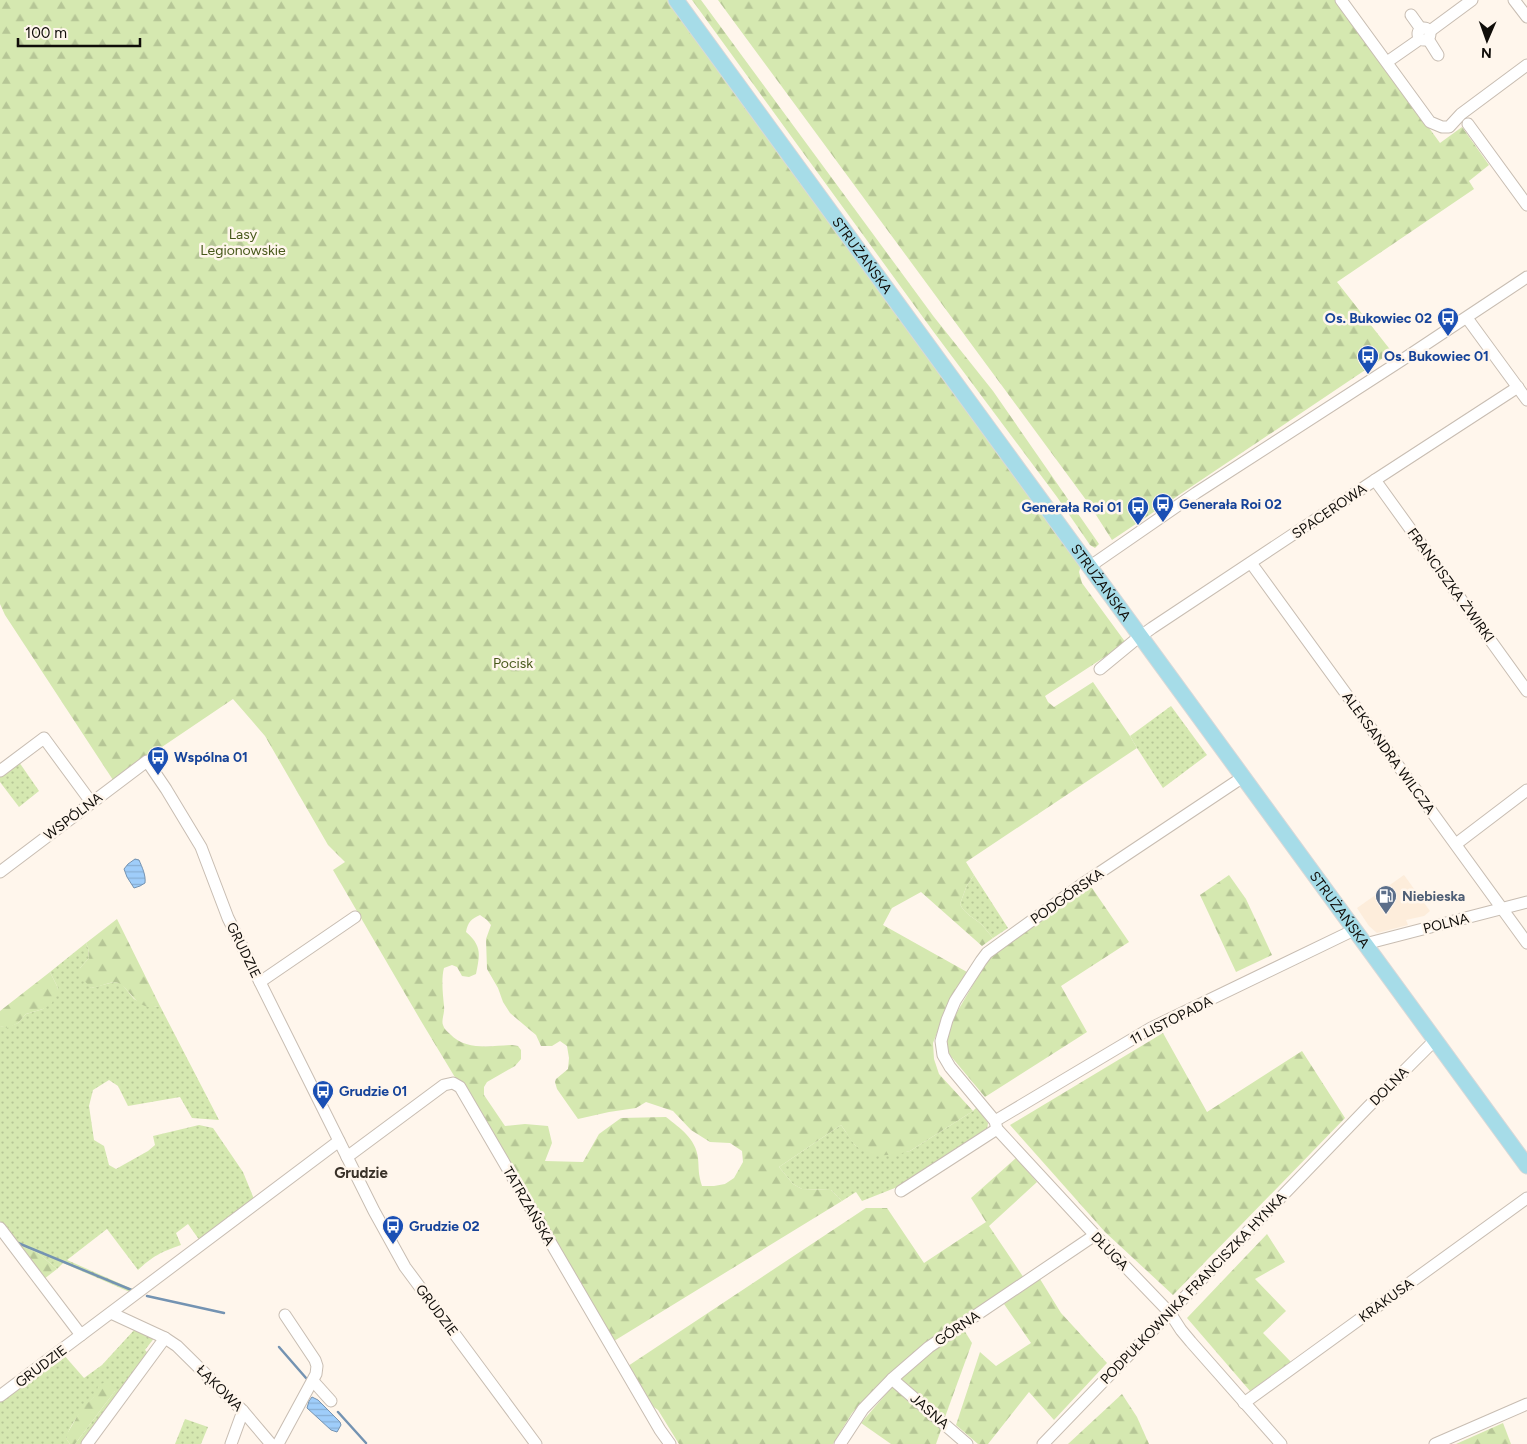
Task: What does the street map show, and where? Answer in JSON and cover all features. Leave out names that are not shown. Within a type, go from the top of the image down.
[{"type":"main road","name":"STRUŻAŃSKA","points":[[676,0],[1527,1166]]},
{"type":"street","points":[[1341,0],[1430,122],[1442,127],[1449,127],[1464,119],[1527,65]]},
{"type":"street","points":[[1387,62],[1472,0]]},
{"type":"street","points":[[1514,0],[1527,17]]},
{"type":"street","points":[[1411,15],[1438,55]]},
{"type":"street","points":[[1464,119],[1527,205]]},
{"type":"street","points":[[1089,568],[1196,493],[1467,318],[1527,277]]},
{"type":"street","points":[[1467,318],[1527,400]]},
{"type":"street","name":"SPACEROWA","points":[[1100,669],[1140,636],[1374,480],[1518,387]]},
{"type":"street","name":"FRANCISZKA ŻWIRKI","points":[[1374,480],[1527,691]]},
{"type":"street","name":"ALEKSANDRA WILCZA","points":[[1250,563],[1527,943]]},
{"type":"street","points":[[0,771],[44,738],[91,802]]},
{"type":"street","name":"WSPÓLNA","points":[[0,872],[147,761]]},
{"type":"street","name":"GRUDZIE","points":[[147,761],[201,847],[228,918],[347,1158],[405,1267],[536,1444]]},
{"type":"street","name":"PODGÓRSKA","points":[[943,1055],[941,1041],[955,1001],[987,953],[1081,885],[1242,777]]},
{"type":"street","points":[[1456,844],[1527,790]]},
{"type":"street","name":"POLNA","points":[[1365,944],[1527,902]]},
{"type":"street","points":[[260,982],[355,917]]},
{"type":"street","name":"11 LISTOPADA","points":[[901,1191],[996,1125],[1151,1028],[1354,930]]},
{"type":"street","name":"DOLNA","points":[[1344,1133],[1435,1040]]},
{"type":"street","name":"DŁUGA","points":[[943,1055],[950,1067],[996,1125],[1095,1235],[1170,1313],[1191,1342],[1281,1444]]},
{"type":"street","name":"TATRZAŃSKA","points":[[347,1158],[444,1085],[453,1083],[460,1087],[557,1255],[670,1444]]},
{"type":"street","name":"PODPUŁKOWNIKA FRANCISZKA HYNKA","points":[[1043,1444],[1344,1133]]},
{"type":"street","name":"GRUDZIE","points":[[0,1396],[339,1141]]},
{"type":"street","name":"KRAKUSA","points":[[1244,1403],[1527,1198]]},
{"type":"street","points":[[2,1234],[81,1335]]},
{"type":"street","name":"GÓRNA","points":[[840,1444],[863,1408],[892,1378],[942,1338],[1095,1235]]},
{"type":"street","name":"ŁĄKOWA","points":[[111,1313],[165,1338],[177,1346],[243,1411],[270,1444]]},
{"type":"street","points":[[278,1444],[313,1381],[317,1366],[285,1315]]},
{"type":"street","points":[[87,1444],[165,1338]]},
{"type":"street","name":"JASNA","points":[[892,1378],[967,1444]]},
{"type":"street","points":[[313,1381],[331,1401]]},
{"type":"street","points":[[1435,1444],[1527,1404]]},
{"type":"street","points":[[231,1444],[243,1411]]},
{"type":"shaded area","points":[[1404,875],[1430,911],[1424,916],[1406,920],[1408,925],[1377,933],[1369,926],[1357,908]]},
{"type":"green space","points":[[0,0],[670,0],[1081,566],[1079,572],[1082,583],[1126,643],[1045,696],[1048,702],[1054,707],[1093,682],[1137,748],[966,862],[974,875],[967,885],[960,904],[964,911],[982,925],[993,938],[982,946],[921,892],[892,908],[883,925],[967,972],[933,1043],[934,1059],[939,1074],[973,1111],[910,1151],[889,1155],[867,1153],[853,1143],[841,1125],[779,1167],[793,1184],[802,1189],[831,1190],[842,1201],[614,1341],[421,1021],[333,870],[345,862],[328,845],[265,736],[233,699],[113,780],[5,615],[0,604]],"holes":[[[480,915],[491,925],[486,939],[487,969],[510,1013],[536,1035],[541,1046],[552,1046],[560,1041],[567,1046],[568,1069],[555,1082],[557,1089],[578,1119],[636,1108],[646,1102],[673,1111],[691,1130],[710,1142],[730,1143],[742,1151],[743,1162],[734,1178],[725,1184],[702,1186],[697,1151],[694,1145],[677,1125],[666,1117],[621,1118],[599,1134],[583,1162],[545,1161],[552,1143],[548,1126],[525,1124],[505,1126],[484,1095],[484,1087],[487,1082],[515,1066],[521,1059],[521,1050],[518,1046],[512,1045],[479,1046],[463,1043],[448,1032],[444,1028],[443,1023],[442,982],[444,968],[452,965],[457,967],[462,976],[469,977],[476,974],[479,951],[475,942],[466,932],[470,921],[474,918]]]},
{"type":"green space","points":[[692,0],[701,0],[934,317],[993,391],[1099,544],[1095,548],[1090,545],[1057,497],[933,331]]},
{"type":"green space","points":[[718,0],[1336,0],[1440,143],[1462,127],[1489,165],[1469,181],[1474,189],[1337,282],[1392,352],[1112,540],[1089,504]]},
{"type":"green space","points":[[1171,706],[1207,755],[1163,788],[1130,736]]},
{"type":"green space","points":[[19,762],[39,791],[19,807],[0,782],[0,775]]},
{"type":"green space","points":[[974,875],[1008,928],[993,938],[982,925],[964,911],[960,904],[967,885]]},
{"type":"green space","points":[[1229,875],[1246,899],[1272,955],[1236,972],[1200,895]]},
{"type":"green space","points":[[1090,885],[1129,942],[1061,986],[1087,1032],[985,1097],[945,1047],[950,1024],[991,954]]},
{"type":"green space","points":[[117,919],[160,1006],[149,1007],[141,1004],[118,983],[114,982],[91,988],[81,977],[80,968],[89,958],[86,943]]},
{"type":"green space","points":[[86,943],[89,958],[80,968],[91,988],[114,982],[121,983],[134,999],[151,1007],[160,1006],[219,1120],[192,1118],[180,1097],[128,1106],[118,1086],[109,1080],[93,1090],[89,1106],[94,1140],[104,1146],[109,1165],[116,1169],[148,1151],[155,1145],[153,1136],[199,1125],[213,1128],[243,1172],[254,1199],[200,1241],[188,1224],[176,1233],[181,1245],[158,1255],[138,1270],[107,1229],[67,1260],[137,1291],[132,1293],[63,1263],[57,1269],[38,1253],[17,1244],[0,1221],[0,1026],[8,1027],[18,1023],[26,1014],[43,1009],[58,988],[50,972]]},
{"type":"green space","points":[[50,972],[58,988],[52,1003],[43,1009],[26,1014],[18,1023],[8,1028],[0,1026],[0,1011]]},
{"type":"green space","points":[[1163,1033],[1207,1112],[1302,1051],[1345,1118],[1173,1295],[1105,1232],[1010,1125]]},
{"type":"green space","points":[[977,1107],[988,1123],[987,1130],[905,1184],[862,1201],[856,1192],[842,1201],[831,1190],[802,1189],[793,1184],[779,1167],[841,1125],[855,1145],[863,1150],[885,1155],[910,1151]]},
{"type":"green space","points":[[1016,1158],[1037,1182],[989,1226],[1024,1278],[928,1341],[898,1366],[852,1413],[833,1444],[679,1444],[658,1410],[648,1403],[628,1366],[866,1208],[887,1208],[924,1263],[986,1222],[971,1198]]},
{"type":"green space","points":[[1267,1234],[1285,1262],[1255,1279],[1286,1311],[1263,1333],[1291,1362],[1250,1391],[1187,1318]]},
{"type":"green space","points":[[17,1244],[38,1253],[57,1269],[44,1279]]},
{"type":"green space","points":[[1040,1279],[1061,1313],[1107,1363],[1054,1420],[1029,1392],[988,1444],[978,1444],[956,1425],[980,1352],[996,1366],[1031,1343],[1004,1304]]},
{"type":"green space","points":[[135,1329],[155,1337],[145,1350],[148,1353],[83,1444],[75,1444],[115,1391],[98,1395],[82,1410],[67,1435],[67,1440],[70,1444],[0,1444],[0,1401],[63,1354],[84,1378],[102,1365]]},
{"type":"green space","points":[[964,1330],[972,1343],[945,1417],[899,1379],[933,1349]]},
{"type":"green space","points":[[105,1382],[110,1382],[115,1387],[115,1391],[75,1444],[70,1444],[67,1440],[67,1434],[82,1408],[96,1395],[98,1386]]},
{"type":"green space","points":[[893,1386],[942,1427],[936,1444],[891,1444],[861,1423]]},
{"type":"green space","points":[[1122,1394],[1137,1417],[1149,1444],[1068,1444]]},
{"type":"green space","points":[[185,1419],[208,1427],[201,1444],[175,1444]]},
{"type":"green space","points":[[1503,1423],[1511,1444],[1456,1444]]},
{"type":"water","points":[[135,859],[139,860],[145,883],[134,888],[124,869]]},
{"type":"water","points":[[312,1397],[318,1400],[340,1422],[341,1425],[337,1432],[331,1430],[307,1408]]},
{"type":"waterway","points":[[18,1243],[134,1291]]},
{"type":"waterway","points":[[147,1296],[224,1313]]},
{"type":"waterway","points":[[279,1347],[306,1378]]},
{"type":"waterway","points":[[338,1412],[366,1443]]},
{"type":"place","name":"Os. Bukowiec 02","points":[[1448,337]]},
{"type":"place","name":"Os. Bukowiec 01","points":[[1368,375]]},
{"type":"place","name":"Generała Roi 02","points":[[1163,523]]},
{"type":"place","name":"Generała Roi 01","points":[[1138,526]]},
{"type":"place","name":"Wspólna 01","points":[[158,776]]},
{"type":"place","name":"Niebieska","points":[[1386,915]]},
{"type":"place","name":"Grudzie 01","points":[[323,1110]]},
{"type":"place","name":"Grudzie 02","points":[[393,1245]]},
{"type":"district","name":"Grudzie","points":[[361,1173]]},
{"type":"park label","name":"Lasy Legionowskie","points":[[243,242]]},
{"type":"park label","name":"Pocisk","points":[[513,663]]}]
